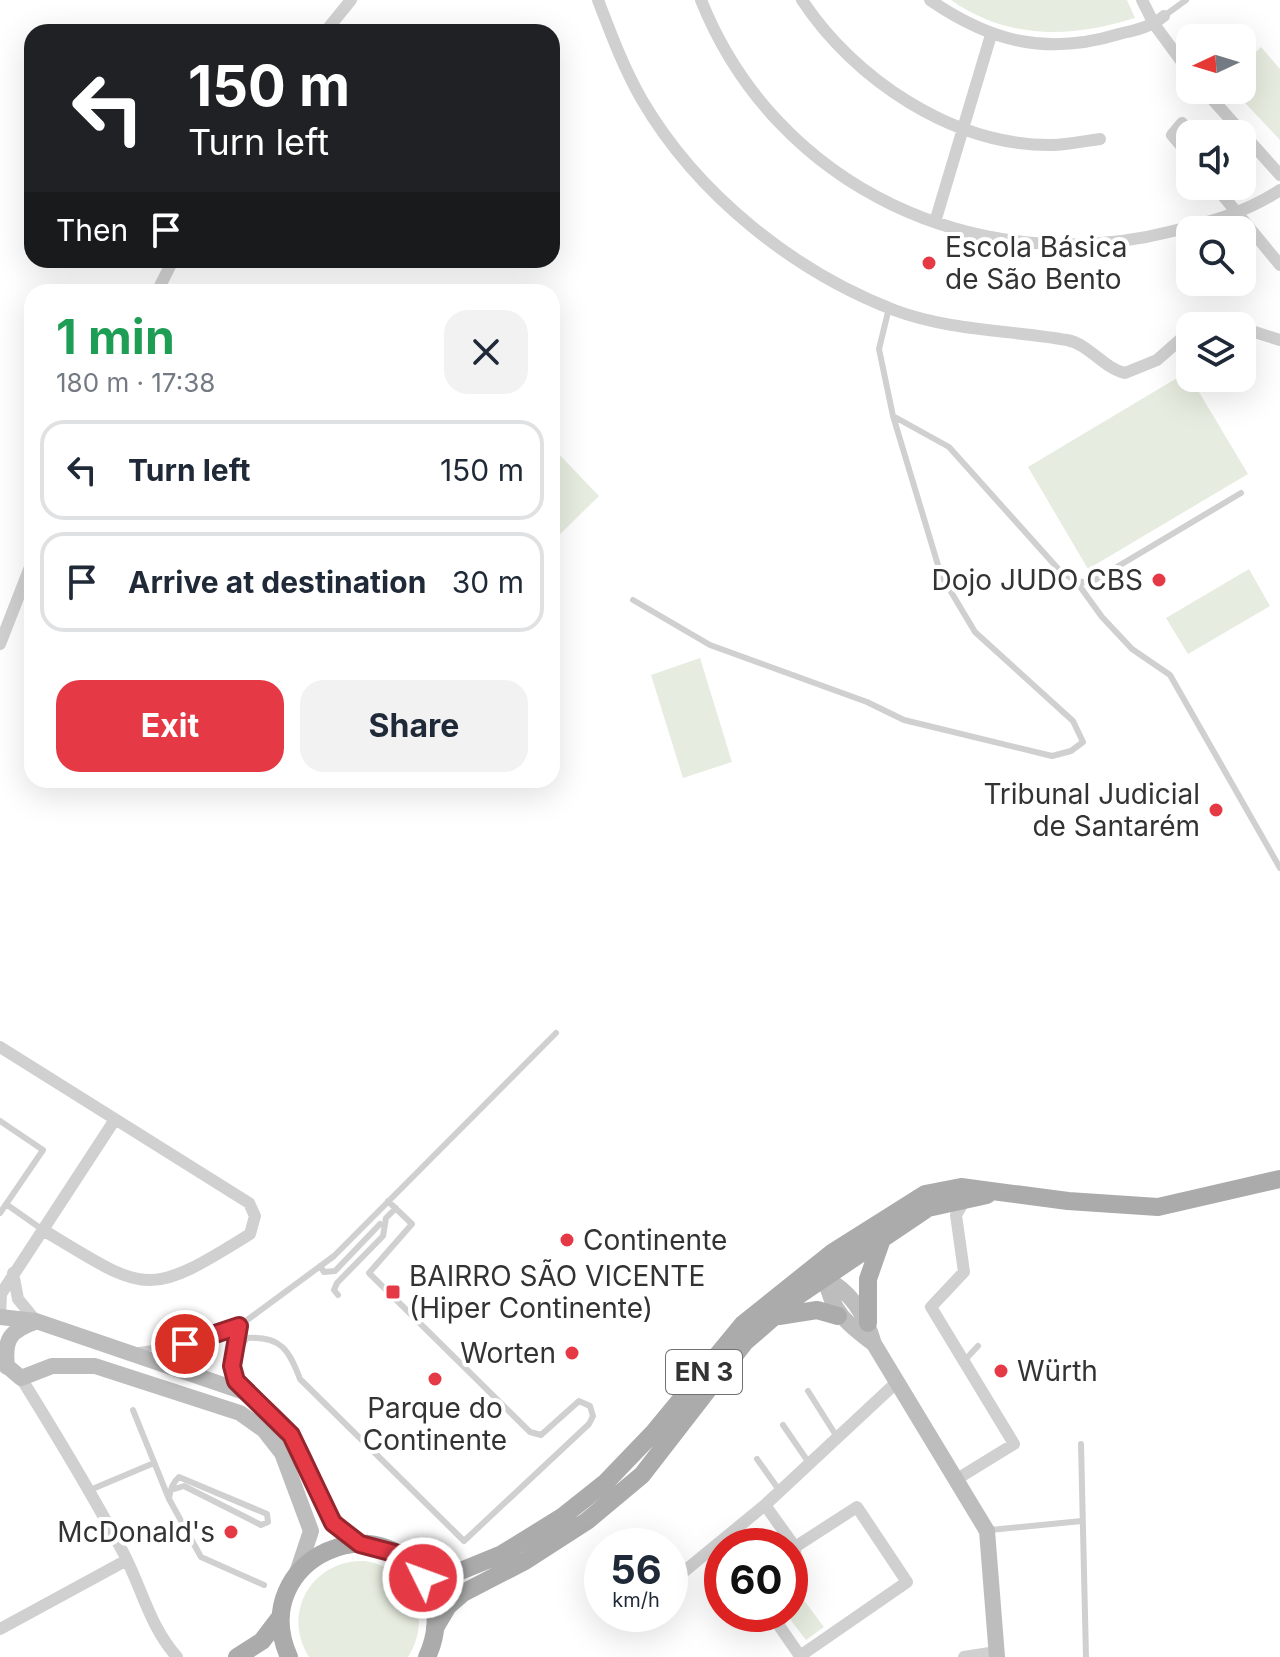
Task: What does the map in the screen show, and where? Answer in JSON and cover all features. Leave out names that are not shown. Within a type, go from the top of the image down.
[{"type":"main road","name":"EN 3","points":[[360,1544],[389,1550],[413,1566],[440,1573],[463,1570],[502,1554],[562,1517],[606,1482],[654,1432],[743,1324],[821,1272],[925,1194],[961,1187],[1068,1201],[1158,1207],[1280,1179]]},
{"type":"main road","name":"EN 3","points":[[427,1657],[435,1628],[448,1606],[463,1593],[525,1561],[587,1521],[642,1475],[745,1342],[821,1272],[882,1239],[928,1208],[1005,1191]]},
{"type":"main road","points":[[868,1323],[868,1279],[882,1239]]},
{"type":"main road","points":[[773,1318],[807,1310],[838,1316]]},
{"type":"main road","points":[[289,1657],[281,1616],[286,1594],[297,1574],[328,1550],[360,1544]]},
{"type":"main road","name":"EN 3","points":[[413,1566],[431,1594],[435,1628]]},
{"type":"main road","points":[[237,1657],[262,1641],[281,1616]]},
{"type":"street","points":[[332,24],[351,0]]},
{"type":"street","points":[[598,0],[614,43],[642,101],[681,154],[712,189],[777,247],[856,293],[889,308],[955,326],[1072,341],[1125,373],[1157,360],[1176,343]]},
{"type":"street","points":[[701,0],[758,103],[844,179],[901,211],[1001,240],[1105,242],[1139,240],[1236,213],[1280,190]]},
{"type":"street","points":[[802,0],[819,26],[861,70],[903,99],[963,127],[1009,140],[1050,145],[1100,139]]},
{"type":"street","points":[[930,0],[962,22],[991,35],[1028,43],[1069,44],[1159,20]]},
{"type":"street","points":[[1142,0],[1159,20],[1176,49]]},
{"type":"street","points":[[935,222],[991,35]]},
{"type":"street","points":[[1217,104],[1280,175]]},
{"type":"street","points":[[1226,200],[1280,265]]},
{"type":"street","points":[[1256,332],[1280,340]]},
{"type":"street","points":[[0,644],[24,582]]},
{"type":"street","points":[[0,1047],[249,1203],[255,1216],[250,1234],[194,1269],[166,1280],[118,1276],[43,1230]]},
{"type":"street","points":[[114,1121],[0,1294],[0,1316],[36,1321],[119,1352],[247,1393],[273,1413],[291,1435],[333,1523],[360,1544]]},
{"type":"street","points":[[957,1479],[1014,1444],[931,1307],[964,1272],[956,1215],[965,1200]]},
{"type":"street","points":[[821,1272],[838,1316],[874,1344]]},
{"type":"street","points":[[821,1272],[841,1287],[868,1323],[874,1344],[987,1531],[996,1655],[964,1657]]},
{"type":"street","points":[[13,1273],[18,1299],[24,1311],[36,1321]]},
{"type":"street","points":[[36,1321],[11,1333],[3,1351],[90,1490],[127,1560],[160,1639],[177,1657]]},
{"type":"street","points":[[21,1378],[52,1366],[95,1366],[240,1413],[252,1421],[264,1430],[282,1453],[309,1521],[309,1546],[297,1574]]},
{"type":"street","points":[[688,1568],[765,1505],[897,1382]]},
{"type":"street","points":[[765,1505],[781,1528]]},
{"type":"street","points":[[783,1632],[800,1656],[907,1582],[857,1507],[808,1539]]},
{"type":"street","points":[[0,1629],[127,1560]]},
{"type":"lane","points":[[1159,20],[1186,0]]},
{"type":"lane","points":[[633,600],[710,645],[867,702],[904,720],[1052,756],[1071,751],[1083,742],[1073,721],[975,632],[941,575],[893,416],[879,349],[889,308]]},
{"type":"lane","points":[[893,416],[949,447],[1061,572],[1076,581],[1090,583],[1241,493]]},
{"type":"lane","points":[[1076,581],[1102,617],[1132,649],[1170,675],[1280,868]]},
{"type":"lane","points":[[119,1352],[201,1341],[239,1326],[320,1266],[556,1033]]},
{"type":"lane","points":[[0,1121],[43,1150],[0,1213]]},
{"type":"lane","points":[[236,1352],[247,1338],[279,1340],[300,1379],[464,1541],[593,1416],[590,1406],[579,1401],[541,1435],[530,1432],[369,1273],[412,1224],[388,1201]]},
{"type":"lane","points":[[6,1204],[43,1230]]},
{"type":"lane","points":[[338,1295],[334,1290],[337,1283],[383,1236],[386,1218],[396,1208]]},
{"type":"lane","points":[[320,1266],[324,1272],[335,1271],[380,1224]]},
{"type":"lane","points":[[239,1326],[232,1366],[236,1381],[247,1393]]},
{"type":"lane","points":[[963,1362],[978,1346]]},
{"type":"lane","points":[[808,1391],[837,1437]]},
{"type":"lane","points":[[133,1410],[169,1499],[201,1557],[264,1585]]},
{"type":"lane","points":[[783,1425],[809,1463]]},
{"type":"lane","points":[[1081,1444],[1086,1657]]},
{"type":"lane","points":[[757,1459],[779,1490]]},
{"type":"lane","points":[[90,1490],[154,1463]]},
{"type":"lane","points":[[169,1499],[171,1490],[179,1477],[267,1514],[268,1522],[261,1525],[184,1486],[171,1490]]},
{"type":"lane","points":[[987,1531],[1082,1521]]},
{"type":"shaded area","points":[[951,0],[1127,0],[1135,18],[1087,29],[1040,32],[995,22]]},
{"type":"shaded area","points":[[1261,47],[1280,69],[1280,140],[1246,104],[1256,104],[1256,52]]},
{"type":"shaded area","points":[[1176,379],[1176,392],[1199,392],[1248,474],[1088,569],[1028,467]]},
{"type":"shaded area","points":[[560,455],[599,496],[560,534]]},
{"type":"shaded area","points":[[1249,569],[1270,606],[1188,654],[1166,618]]},
{"type":"shaded area","points":[[700,658],[732,762],[683,778],[651,675]]},
{"type":"shaded area","points":[[365,1561],[395,1573],[414,1597],[419,1626],[416,1642],[408,1657],[309,1657],[298,1623],[300,1607],[307,1592],[330,1569]]},
{"type":"shaded area","points":[[808,1606],[824,1627],[806,1640],[800,1632],[808,1632]]},
{"type":"place","name":"Escola Básica de São Bento","points":[[929,263]]},
{"type":"place","name":"Dojo JUDO CBS","points":[[1159,580]]},
{"type":"place","name":"Tribunal Judicial de Santarém","points":[[1216,810]]},
{"type":"place","name":"Continente","points":[[567,1240]]},
{"type":"place","name":"BAIRRO SÃO VICENTE (Hiper Continente)","points":[[393,1292]]},
{"type":"place","name":"Worten","points":[[572,1353]]},
{"type":"place","name":"Würth","points":[[1001,1371]]},
{"type":"place","name":"Parque do Continente","points":[[435,1379]]},
{"type":"place","name":"McDonald's","points":[[231,1532]]},
{"type":"route","points":[[185,1344],[239,1326],[232,1366],[236,1381],[273,1413],[291,1435],[333,1523],[360,1544],[398,1554],[423,1578]]}]
